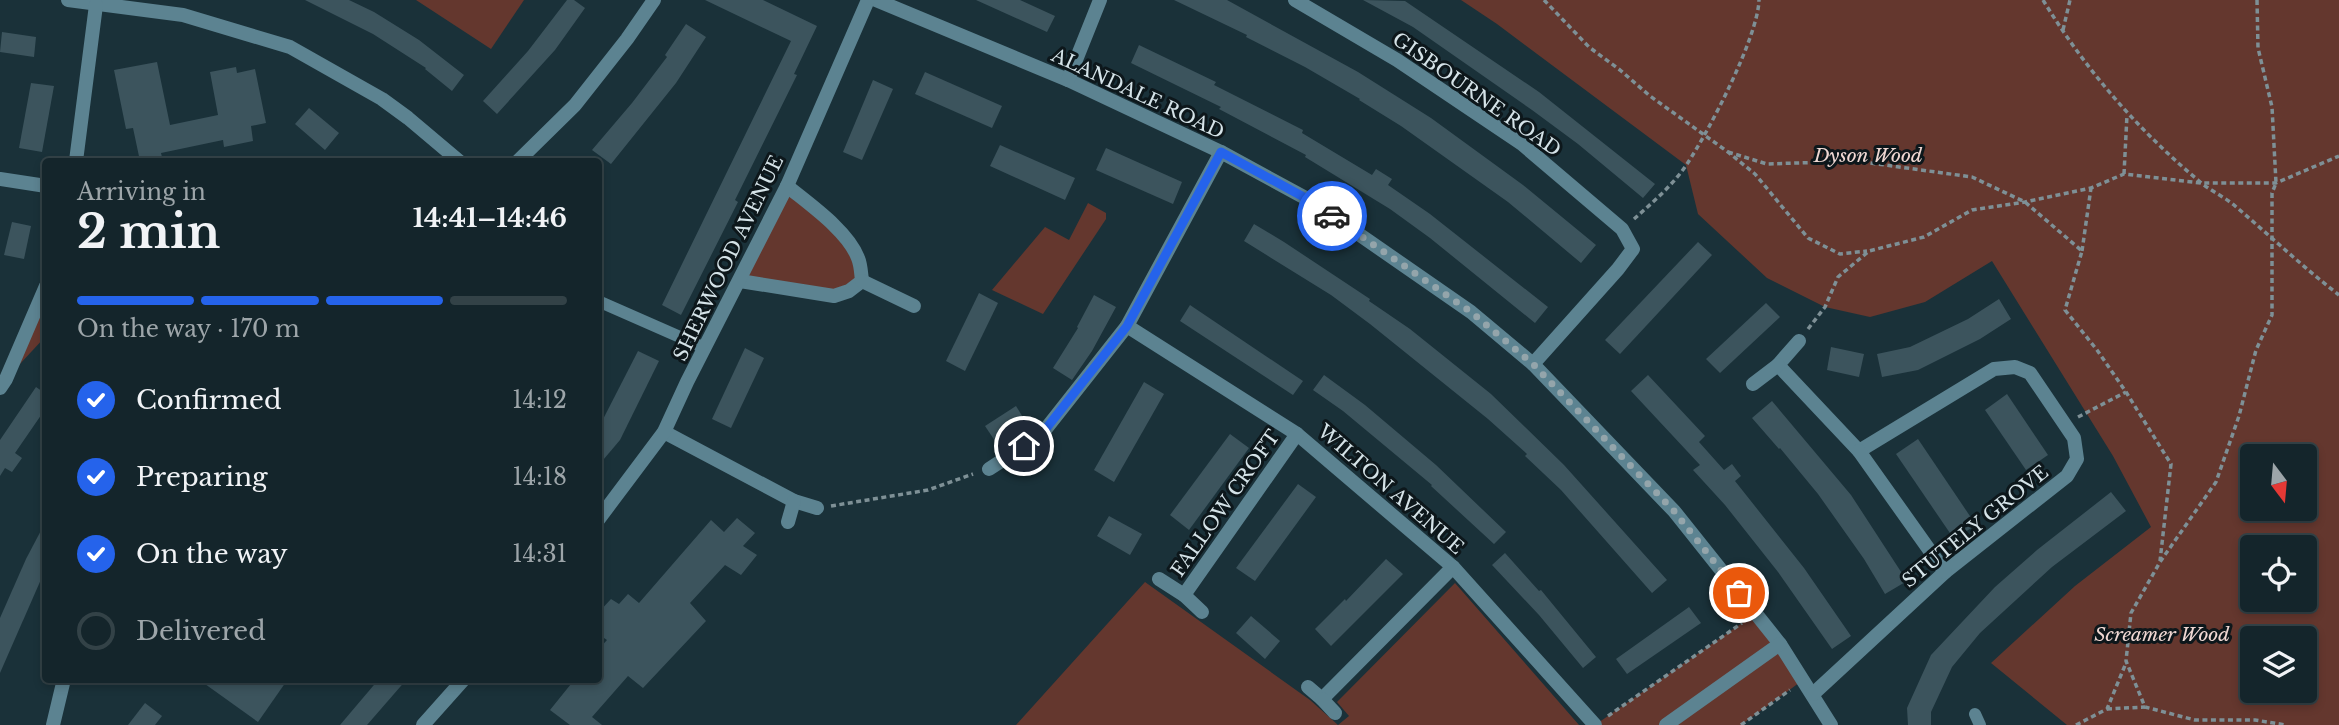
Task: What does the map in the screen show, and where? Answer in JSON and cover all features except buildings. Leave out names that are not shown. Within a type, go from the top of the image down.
[{"type":"street","points":[[68,0],[183,15],[290,47],[382,99],[455,158]]},
{"type":"street","points":[[183,15],[186,0]]},
{"type":"street","points":[[522,158],[575,105],[654,0]]},
{"type":"street","name":"SHERWOOD AVENUE","points":[[602,515],[664,432],[787,186],[868,0]]},
{"type":"street","name":"ALANDALE ROAD","points":[[876,0],[1068,80],[1221,152],[1311,201],[1471,312],[1533,364],[1674,511],[1780,644],[1831,725]]},
{"type":"street","points":[[1068,80],[1100,0]]},
{"type":"street","name":"GISBOURNE ROAD","points":[[1295,0],[1397,60],[1522,144],[1622,229]]},
{"type":"street","points":[[76,158],[96,5]]},
{"type":"street","points":[[989,469],[1041,435],[1127,326],[1221,152]]},
{"type":"street","points":[[0,178],[42,185]]},
{"type":"street","points":[[787,186],[852,246],[859,260],[862,281]]},
{"type":"street","points":[[1533,364],[1633,249],[1622,229]]},
{"type":"street","points":[[740,281],[834,296],[849,291],[862,281]]},
{"type":"street","points":[[862,281],[914,306]]},
{"type":"street","points":[[0,388],[42,295]]},
{"type":"street","name":"WILTON AVENUE","points":[[1127,326],[1297,434],[1453,567],[1599,722]]},
{"type":"street","points":[[1753,384],[1778,365],[1799,341]]},
{"type":"street","points":[[1778,365],[1859,451],[1945,572]]},
{"type":"street","name":"STUTELY GROVE","points":[[1813,694],[1945,572],[2067,476],[2077,459],[2074,438],[2030,373],[2014,366],[1994,369],[1859,451]]},
{"type":"street","points":[[664,432],[794,501],[817,508]]},
{"type":"street","name":"FALLOW CROFT","points":[[1184,595],[1297,434]]},
{"type":"street","points":[[788,522],[794,501]]},
{"type":"street","points":[[1322,699],[1453,567]]},
{"type":"street","name":"FALLOW CROFT","points":[[1159,579],[1184,595],[1202,612]]},
{"type":"street","points":[[1666,725],[1780,644]]},
{"type":"street","points":[[53,725],[63,683]]},
{"type":"street","points":[[423,725],[460,683]]},
{"type":"street","points":[[1308,687],[1335,713]]},
{"type":"lane","points":[[602,303],[705,348]]},
{"type":"path","points":[[1544,0],[1590,47],[1650,96],[1755,174],[1808,238],[1840,254],[1869,251],[1924,237],[1972,210],[2091,188],[2124,174],[2201,183],[2276,183],[2339,156]]},
{"type":"path","points":[[1622,229],[1659,197],[1686,165],[1704,135],[1746,47],[1759,10],[1759,0]]},
{"type":"path","points":[[2043,0],[2062,32],[2127,115],[2201,183],[2231,203],[2339,295]]},
{"type":"path","points":[[2062,32],[2070,0]]},
{"type":"path","points":[[2107,709],[2126,661],[2131,613],[2160,562],[2216,482],[2239,416],[2256,350],[2272,315],[2272,193],[2276,183],[2272,107],[2258,48],[2257,0]]},
{"type":"path","points":[[2124,174],[2127,115]]},
{"type":"path","points":[[1728,152],[1767,164],[1856,161],[1972,177],[2025,202],[2082,251]]},
{"type":"path","points":[[2091,188],[2082,251],[2066,310],[2126,392],[2171,464],[2160,562]]},
{"type":"path","points":[[1799,341],[1825,307],[1838,277],[1869,251]]},
{"type":"path","points":[[2064,424],[2126,392]]},
{"type":"path","points":[[817,508],[928,490],[989,469]]},
{"type":"path","points":[[1599,722],[1755,614]]},
{"type":"path","points":[[2126,661],[2145,707]]},
{"type":"path","points":[[1741,725],[1803,680]]},
{"type":"path","points":[[2076,725],[2107,709],[2145,707],[2195,720],[2255,720],[2286,725]]},
{"type":"green space","points":[[416,0],[524,0],[491,49]]},
{"type":"green space","name":"Dyson Wood","points":[[1461,0],[2339,0],[2339,725],[2067,725],[1991,663],[2075,586],[2151,527],[2113,456],[1992,261],[1925,302],[1870,317],[1825,307],[1767,278],[1698,214],[1686,165]]},
{"type":"green space","points":[[787,186],[842,235],[862,281],[849,291],[740,281]]},
{"type":"green space","points":[[1088,203],[1106,213],[1106,219],[1043,314],[992,290],[1045,227],[1069,240]]},
{"type":"green space","points":[[42,293],[42,340],[6,379]]},
{"type":"green space","points":[[1145,582],[1310,700],[1338,725],[1016,725]]},
{"type":"green space","points":[[1455,583],[1579,725],[1338,725],[1349,716],[1337,702]]},
{"type":"green space","points":[[1755,614],[1803,680],[1741,725],[1595,725]]},
{"type":"way so far","points":[[1332,216],[1471,312],[1533,364],[1674,511],[1739,593]]},
{"type":"route","points":[[1024,446],[1041,435],[1127,326],[1221,152],[1311,201],[1332,216]]},
{"type":"park label","name":"Screamer Wood","points":[[2162,634]]}]
